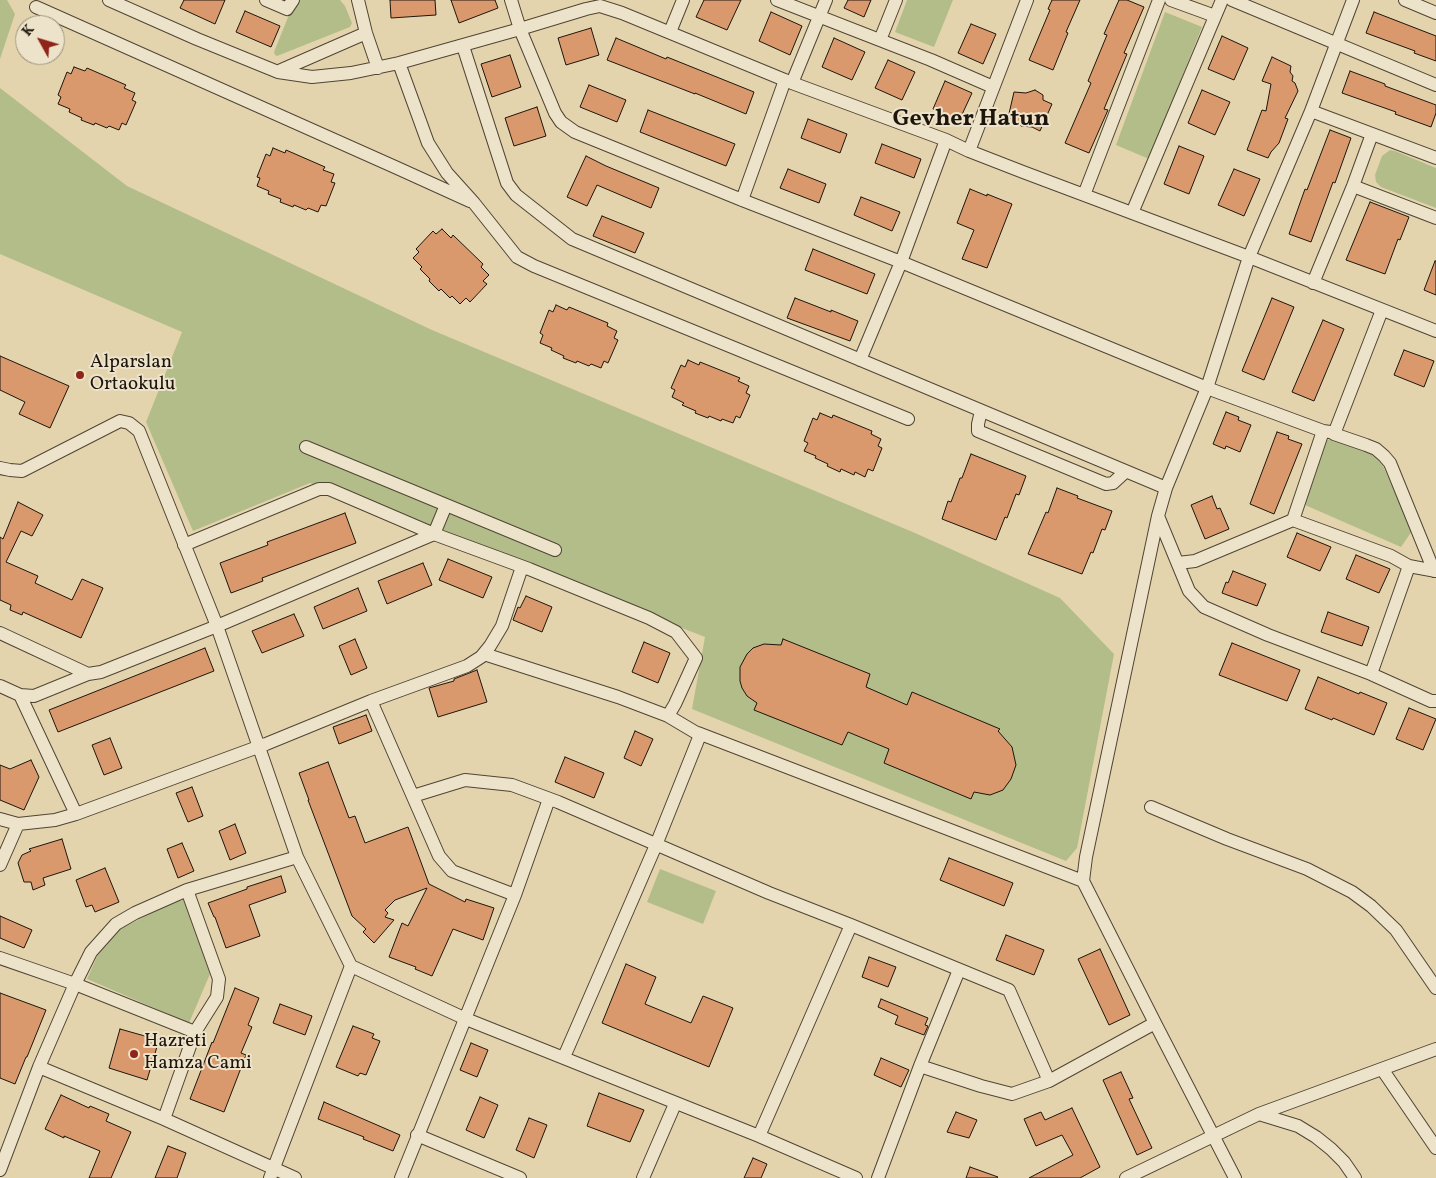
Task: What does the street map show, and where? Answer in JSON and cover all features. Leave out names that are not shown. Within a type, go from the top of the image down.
[{"type":"street","points":[[110,0],[197,39],[278,72],[312,78],[400,63],[520,29],[601,3],[789,81],[1249,257],[1436,331]]},
{"type":"street","points":[[266,0],[287,9],[293,0]]},
{"type":"street","points":[[358,0],[366,33],[378,68]]},
{"type":"street","points":[[511,0],[520,29],[555,113],[561,122],[575,132],[900,262],[1207,388],[1376,449],[1390,463],[1435,571]]},
{"type":"street","points":[[670,32],[682,0]]},
{"type":"street","points":[[777,0],[931,60],[993,87]]},
{"type":"street","points":[[742,200],[789,81],[826,0]]},
{"type":"street","points":[[880,40],[896,0]]},
{"type":"street","points":[[969,151],[1027,0]]},
{"type":"street","points":[[1084,195],[1159,0]]},
{"type":"street","points":[[1171,0],[1215,16]]},
{"type":"street","points":[[1132,213],[1222,0]]},
{"type":"street","points":[[1232,0],[1436,85]]},
{"type":"street","points":[[1235,1178],[1084,881],[1086,857],[1158,516],[1166,488],[1207,388],[1249,257],[1310,111],[1353,0]]},
{"type":"street","points":[[1405,0],[1436,13]]},
{"type":"street","points":[[36,8],[395,166],[474,203]]},
{"type":"street","points":[[278,72],[366,33]]},
{"type":"street","points":[[463,46],[507,183],[516,195],[572,239],[1166,488]]},
{"type":"street","points":[[400,63],[428,143],[447,173],[474,203],[517,257],[534,266],[908,419]]},
{"type":"street","points":[[1310,111],[1436,158]]},
{"type":"street","points":[[1313,283],[1372,134]]},
{"type":"street","points":[[860,360],[900,262],[946,140]]},
{"type":"street","points":[[1353,186],[1436,218]]},
{"type":"street","points":[[1293,520],[1328,432],[1382,310]]},
{"type":"street","points":[[981,411],[978,431],[1106,484],[1113,483],[1126,472]]},
{"type":"street","points":[[0,468],[22,471],[120,421],[129,423],[139,431],[217,626],[297,857],[351,966],[466,1019],[759,1136],[856,1178]]},
{"type":"street","points":[[306,448],[556,550]]},
{"type":"street","points":[[184,545],[319,490],[329,489],[434,534],[648,618],[676,632],[696,658],[676,704],[668,716]]},
{"type":"street","points":[[0,686],[20,695],[34,696],[88,674],[101,672],[217,626],[434,534],[446,505]]},
{"type":"street","points":[[1158,516],[1189,591],[1204,607],[1268,635],[1371,674],[1436,702]]},
{"type":"street","points":[[1178,563],[1195,562],[1293,520],[1391,556],[1409,566],[1435,571]]},
{"type":"street","points":[[1371,674],[1409,566]]},
{"type":"street","points":[[0,820],[18,824],[55,820],[76,814],[467,666],[484,654],[502,626],[522,567]]},
{"type":"street","points":[[0,633],[88,674]]},
{"type":"street","points":[[484,654],[618,696],[668,716],[698,734],[1084,881]]},
{"type":"street","points":[[20,695],[76,814]]},
{"type":"street","points":[[371,701],[439,856],[452,871],[514,895]]},
{"type":"street","points":[[564,1057],[656,845],[700,735],[698,734]]},
{"type":"street","points":[[413,796],[464,780],[512,784],[769,893],[1009,990],[1049,1081]]},
{"type":"street","points":[[401,1178],[466,1019],[549,799]]},
{"type":"street","points":[[1151,807],[1227,839],[1307,869],[1352,892],[1371,906],[1396,930],[1436,988]]},
{"type":"street","points":[[0,865],[18,824]]},
{"type":"street","points":[[0,1170],[39,1068],[75,984],[92,952],[116,924],[135,913],[187,890],[297,857]]},
{"type":"street","points":[[164,1120],[195,1032],[217,997],[218,979],[187,890]]},
{"type":"street","points":[[759,1136],[851,925]]},
{"type":"street","points":[[0,958],[75,984],[195,1032]]},
{"type":"street","points":[[272,1173],[351,966]]},
{"type":"street","points":[[878,1178],[920,1066],[959,970]]},
{"type":"street","points":[[920,1066],[1012,1094],[1049,1081],[1155,1023]]},
{"type":"street","points":[[1126,1178],[1259,1114],[1436,1049]]},
{"type":"street","points":[[39,1068],[164,1120],[272,1173],[296,1178]]},
{"type":"street","points":[[1382,1069],[1436,1148]]},
{"type":"street","points":[[643,1178],[675,1104]]},
{"type":"street","points":[[1259,1114],[1298,1126],[1316,1137],[1344,1162],[1355,1178]]},
{"type":"street","points":[[417,1135],[515,1177]]},
{"type":"green space","points":[[0,0],[7,0],[15,14],[0,59]]},
{"type":"green space","points":[[295,0],[340,0],[345,6],[352,23],[350,27],[277,56],[274,52]]},
{"type":"green space","points":[[907,0],[953,0],[934,47],[895,32]]},
{"type":"green space","points":[[1165,12],[1202,27],[1149,159],[1116,145]]},
{"type":"green space","points":[[0,88],[127,186],[432,330],[915,533],[1060,598],[1114,654],[1077,848],[1066,861],[692,709],[705,637],[310,483],[193,531],[146,422],[182,332],[0,254]]},
{"type":"green space","points":[[1390,150],[1436,168],[1436,208],[1381,187],[1376,182],[1375,175],[1382,156]]},
{"type":"green space","points":[[1337,438],[1379,457],[1412,531],[1401,547],[1305,505],[1327,440]]},
{"type":"green space","points":[[660,869],[716,891],[703,924],[647,902]]},
{"type":"green space","points":[[186,900],[210,974],[189,1023],[87,979],[100,950],[118,930],[176,901]]},
{"type":"building","points":[[184,0],[225,0],[215,24],[180,8]]},
{"type":"building","points":[[390,0],[435,0],[436,15],[391,18]]},
{"type":"building","points":[[451,0],[495,0],[498,8],[459,23]]},
{"type":"building","points":[[704,0],[741,0],[727,30],[696,17]]},
{"type":"building","points":[[848,0],[871,0],[864,17],[844,8]]},
{"type":"building","points":[[1052,0],[1080,0],[1066,32],[1068,33],[1053,70],[1029,60],[1050,10],[1048,9]]},
{"type":"building","points":[[1119,0],[1127,0],[1144,7],[1124,53],[1127,54],[1104,109],[1108,110],[1089,153],[1065,143],[1091,83],[1088,81],[1107,35],[1104,34]]},
{"type":"building","points":[[245,11],[280,26],[271,47],[236,32]]},
{"type":"building","points":[[771,12],[802,26],[790,55],[759,41]]},
{"type":"building","points":[[1374,12],[1436,36],[1436,61],[1366,33]]},
{"type":"building","points":[[971,24],[996,34],[983,64],[958,53]]},
{"type":"building","points":[[591,28],[599,55],[566,65],[558,38]]},
{"type":"building","points":[[1222,36],[1248,48],[1234,80],[1208,69]]},
{"type":"building","points":[[616,38],[754,92],[746,114],[607,60]]},
{"type":"building","points":[[834,38],[865,52],[852,80],[822,67]]},
{"type":"building","points":[[510,55],[521,87],[492,97],[481,64]]},
{"type":"building","points":[[1272,57],[1291,66],[1292,81],[1295,83],[1298,91],[1285,118],[1288,119],[1279,143],[1268,158],[1247,150],[1262,110],[1266,111],[1271,84],[1262,81]]},
{"type":"building","points":[[888,60],[915,72],[902,100],[875,88]]},
{"type":"building","points":[[74,67],[85,71],[87,68],[126,85],[124,88],[135,93],[132,100],[136,102],[126,125],[122,123],[119,130],[95,123],[94,125],[81,120],[82,118],[69,112],[70,109],[58,104],[61,97],[58,95],[67,72],[71,74]]},
{"type":"building","points":[[1350,71],[1436,105],[1436,113],[1431,127],[1395,114],[1396,112],[1342,93]]},
{"type":"building","points":[[945,81],[972,93],[959,121],[933,109]]},
{"type":"building","points":[[589,85],[626,100],[617,122],[580,107]]},
{"type":"building","points":[[1035,90],[1043,95],[1043,100],[1052,104],[1040,131],[1032,127],[1021,126],[1016,120],[1008,118],[1014,92],[1026,93]]},
{"type":"building","points":[[1202,90],[1230,102],[1215,135],[1188,123]]},
{"type":"building","points":[[537,107],[546,136],[514,146],[505,118]]},
{"type":"building","points":[[648,110],[735,144],[726,166],[640,132]]},
{"type":"building","points":[[808,119],[847,134],[840,153],[801,138]]},
{"type":"building","points":[[1330,130],[1351,138],[1311,242],[1289,234],[1305,189],[1307,190]]},
{"type":"building","points":[[882,144],[921,159],[914,178],[875,163]]},
{"type":"building","points":[[1179,146],[1204,156],[1189,194],[1164,184]]},
{"type":"building","points":[[273,148],[285,153],[286,150],[325,167],[323,170],[334,174],[331,182],[335,183],[326,206],[321,205],[318,212],[294,205],[293,207],[280,202],[281,199],[268,194],[269,191],[257,186],[260,178],[257,177],[266,154],[270,156]]},
{"type":"building","points":[[586,156],[659,188],[651,208],[597,185],[587,206],[567,197]]},
{"type":"building","points":[[788,169],[826,184],[819,203],[780,188]]},
{"type":"building","points":[[1234,169],[1260,179],[1244,216],[1218,205]]},
{"type":"building","points":[[970,189],[1012,204],[987,268],[962,259],[974,230],[957,223]]},
{"type":"building","points":[[861,197],[900,212],[892,231],[854,215]]},
{"type":"building","points":[[1370,202],[1409,217],[1400,240],[1398,239],[1385,274],[1346,260]]},
{"type":"building","points":[[602,216],[644,233],[635,253],[593,236]]},
{"type":"building","points":[[442,229],[451,238],[453,235],[483,264],[481,267],[489,275],[483,281],[487,284],[470,302],[466,298],[460,304],[441,289],[439,291],[429,281],[430,279],[420,269],[422,267],[413,258],[419,252],[416,249],[433,231],[436,234]]},
{"type":"building","points":[[813,249],[875,274],[867,294],[805,270]]},
{"type":"building","points":[[1436,261],[1436,295],[1424,290]]},
{"type":"building","points":[[795,298],[858,321],[850,341],[787,318]]},
{"type":"building","points":[[1272,298],[1294,307],[1264,380],[1242,371]]},
{"type":"building","points":[[556,305],[567,310],[569,307],[608,323],[607,326],[617,331],[614,338],[618,340],[608,363],[604,361],[601,368],[577,361],[576,363],[563,358],[564,356],[551,350],[552,348],[540,343],[543,335],[540,333],[549,310],[553,312]]},
{"type":"building","points":[[1323,320],[1344,329],[1314,401],[1292,392]]},
{"type":"building","points":[[1404,350],[1434,361],[1424,387],[1394,375]]},
{"type":"building","points":[[0,356],[69,386],[50,428],[19,414],[25,402],[0,390]]},
{"type":"building","points":[[688,360],[699,365],[700,362],[740,378],[738,381],[749,386],[746,393],[750,395],[740,418],[736,416],[733,423],[709,416],[708,418],[695,413],[696,411],[682,405],[684,403],[672,397],[675,390],[671,388],[681,365],[685,367]]},
{"type":"building","points":[[1226,412],[1239,417],[1238,420],[1251,425],[1240,452],[1226,446],[1225,449],[1213,444]]},
{"type":"building","points":[[820,413],[832,418],[833,415],[872,431],[871,434],[881,439],[878,446],[882,448],[873,471],[868,469],[865,477],[855,472],[854,475],[841,469],[840,472],[815,458],[816,456],[804,451],[808,443],[804,441],[813,418],[817,420]]},
{"type":"building","points":[[1277,432],[1289,436],[1288,439],[1302,444],[1274,514],[1250,504]]},
{"type":"building","points":[[971,454],[1026,476],[1019,495],[1016,494],[996,540],[942,519],[948,501],[951,502]]},
{"type":"building","points":[[1057,488],[1078,496],[1077,498],[1112,511],[1105,530],[1102,529],[1093,553],[1091,552],[1082,574],[1028,554],[1046,512],[1048,513]]},
{"type":"building","points":[[1212,496],[1217,509],[1220,508],[1229,529],[1205,539],[1191,505]]},
{"type":"building","points":[[18,502],[43,515],[32,536],[21,531],[6,562],[38,576],[35,583],[72,600],[82,579],[103,588],[81,638],[23,612],[22,615],[10,610],[11,605],[0,600],[0,537],[3,539]]},
{"type":"building","points":[[345,513],[356,543],[262,578],[263,581],[231,593],[220,563],[268,545],[267,542]]},
{"type":"building","points":[[1297,533],[1331,547],[1320,571],[1287,557]]},
{"type":"building","points":[[1356,555],[1390,569],[1379,593],[1346,579]]},
{"type":"building","points":[[448,559],[492,577],[483,598],[439,580]]},
{"type":"building","points":[[423,563],[432,585],[387,604],[378,581]]},
{"type":"building","points":[[1233,571],[1266,584],[1257,606],[1222,593]]},
{"type":"building","points":[[358,588],[367,611],[323,629],[314,607]]},
{"type":"building","points":[[526,596],[552,607],[542,632],[513,620],[518,607],[520,608]]},
{"type":"building","points":[[1328,612],[1369,627],[1362,646],[1321,632]]},
{"type":"building","points":[[294,614],[304,636],[262,653],[252,631]]},
{"type":"building","points":[[355,639],[367,668],[351,675],[339,646]]},
{"type":"building","points":[[783,639],[870,674],[866,687],[907,705],[912,692],[1000,729],[998,731],[1012,747],[1016,765],[1011,779],[1003,790],[990,795],[974,792],[971,799],[884,763],[889,749],[848,732],[842,745],[754,710],[757,703],[747,696],[742,688],[740,667],[747,654],[753,648],[764,644],[781,645]]},
{"type":"building","points":[[644,642],[670,653],[658,683],[632,672]]},
{"type":"building","points":[[1232,643],[1300,670],[1287,701],[1219,675]]},
{"type":"building","points":[[205,648],[214,671],[58,732],[49,710]]},
{"type":"building","points":[[477,670],[487,702],[438,717],[429,688],[454,681],[454,679]]},
{"type":"building","points":[[1318,677],[1387,703],[1374,735],[1305,709]]},
{"type":"building","points":[[1409,708],[1436,719],[1423,750],[1396,739]]},
{"type":"building","points":[[366,715],[372,731],[339,744],[333,727]]},
{"type":"building","points":[[635,731],[653,739],[641,766],[624,758]]},
{"type":"building","points":[[110,738],[122,768],[104,775],[92,745]]},
{"type":"building","points":[[565,757],[604,773],[594,798],[555,782]]},
{"type":"building","points":[[31,760],[39,777],[24,810],[0,800],[0,765],[10,769]]},
{"type":"building","points":[[328,762],[349,818],[355,816],[365,843],[408,827],[429,884],[465,902],[466,899],[494,908],[483,940],[453,929],[432,976],[415,969],[416,967],[389,957],[402,923],[408,926],[427,888],[395,900],[385,910],[388,913],[385,917],[394,920],[374,943],[363,932],[366,929],[352,916],[299,773]]},
{"type":"building","points":[[192,787],[203,816],[188,822],[176,793]]},
{"type":"building","points":[[235,824],[246,853],[230,860],[219,831]]},
{"type":"building","points":[[62,839],[71,869],[43,878],[45,885],[33,890],[31,882],[24,882],[18,863],[22,855],[31,851],[29,849]]},
{"type":"building","points":[[182,843],[194,871],[178,878],[167,849]]},
{"type":"building","points":[[949,858],[1013,883],[1004,906],[940,880]]},
{"type":"building","points":[[105,868],[119,902],[95,912],[92,905],[86,907],[76,880]]},
{"type":"building","points":[[281,876],[286,892],[249,905],[260,936],[226,948],[208,903]]},
{"type":"building","points":[[0,916],[32,930],[24,948],[0,938]]},
{"type":"building","points":[[1006,935],[1044,950],[1034,975],[996,960]]},
{"type":"building","points":[[1100,949],[1130,1015],[1109,1025],[1078,959]]},
{"type":"building","points":[[869,957],[896,967],[888,987],[862,977]]},
{"type":"building","points":[[626,964],[656,977],[645,1004],[691,1023],[703,996],[733,1008],[709,1067],[602,1023]]},
{"type":"building","points":[[235,988],[259,998],[248,1025],[252,1027],[241,1053],[246,1055],[224,1112],[190,1099]]},
{"type":"building","points":[[0,993],[46,1010],[15,1084],[0,1078]]},
{"type":"building","points":[[881,999],[928,1018],[925,1025],[928,1026],[924,1035],[895,1024],[898,1016],[878,1007]]},
{"type":"building","points":[[280,1004],[312,1016],[305,1035],[273,1023]]},
{"type":"building","points":[[353,1026],[374,1034],[372,1038],[380,1041],[366,1075],[360,1073],[358,1076],[336,1067]]},
{"type":"building","name":"Hazreti Hamza Cami","points":[[120,1029],[159,1040],[147,1080],[109,1068]]},
{"type":"building","points":[[471,1043],[488,1050],[477,1077],[460,1070]]},
{"type":"building","points":[[881,1058],[909,1070],[901,1087],[874,1075]]},
{"type":"building","points":[[1121,1072],[1133,1098],[1129,1099],[1152,1148],[1137,1155],[1103,1080]]},
{"type":"building","points":[[599,1093],[644,1110],[630,1142],[587,1126]]},
{"type":"building","points":[[61,1095],[89,1108],[90,1106],[109,1114],[106,1121],[131,1132],[111,1178],[89,1178],[100,1151],[45,1129]]},
{"type":"building","points":[[480,1097],[498,1105],[484,1138],[466,1130]]},
{"type":"building","points":[[324,1102],[400,1135],[393,1151],[318,1119]]},
{"type":"building","points":[[1072,1108],[1100,1167],[1080,1178],[1029,1178],[1073,1155],[1062,1135],[1036,1146],[1024,1119],[1041,1112],[1045,1120]]},
{"type":"building","points":[[956,1112],[977,1120],[969,1138],[947,1132]]},
{"type":"building","points":[[529,1118],[547,1125],[534,1158],[516,1150]]},
{"type":"building","points":[[168,1146],[186,1153],[177,1178],[155,1178]]},
{"type":"building","points":[[753,1158],[767,1164],[761,1178],[744,1178]]},
{"type":"building","points":[[970,1167],[998,1177],[966,1178]]},
{"type":"place","name":"Alparslan Ortaokulu","points":[[80,375]]},
{"type":"place","name":"Hazreti Hamza Cami","points":[[134,1054]]},
{"type":"district","name":"Gevher Hatun","points":[[971,121]]}]
